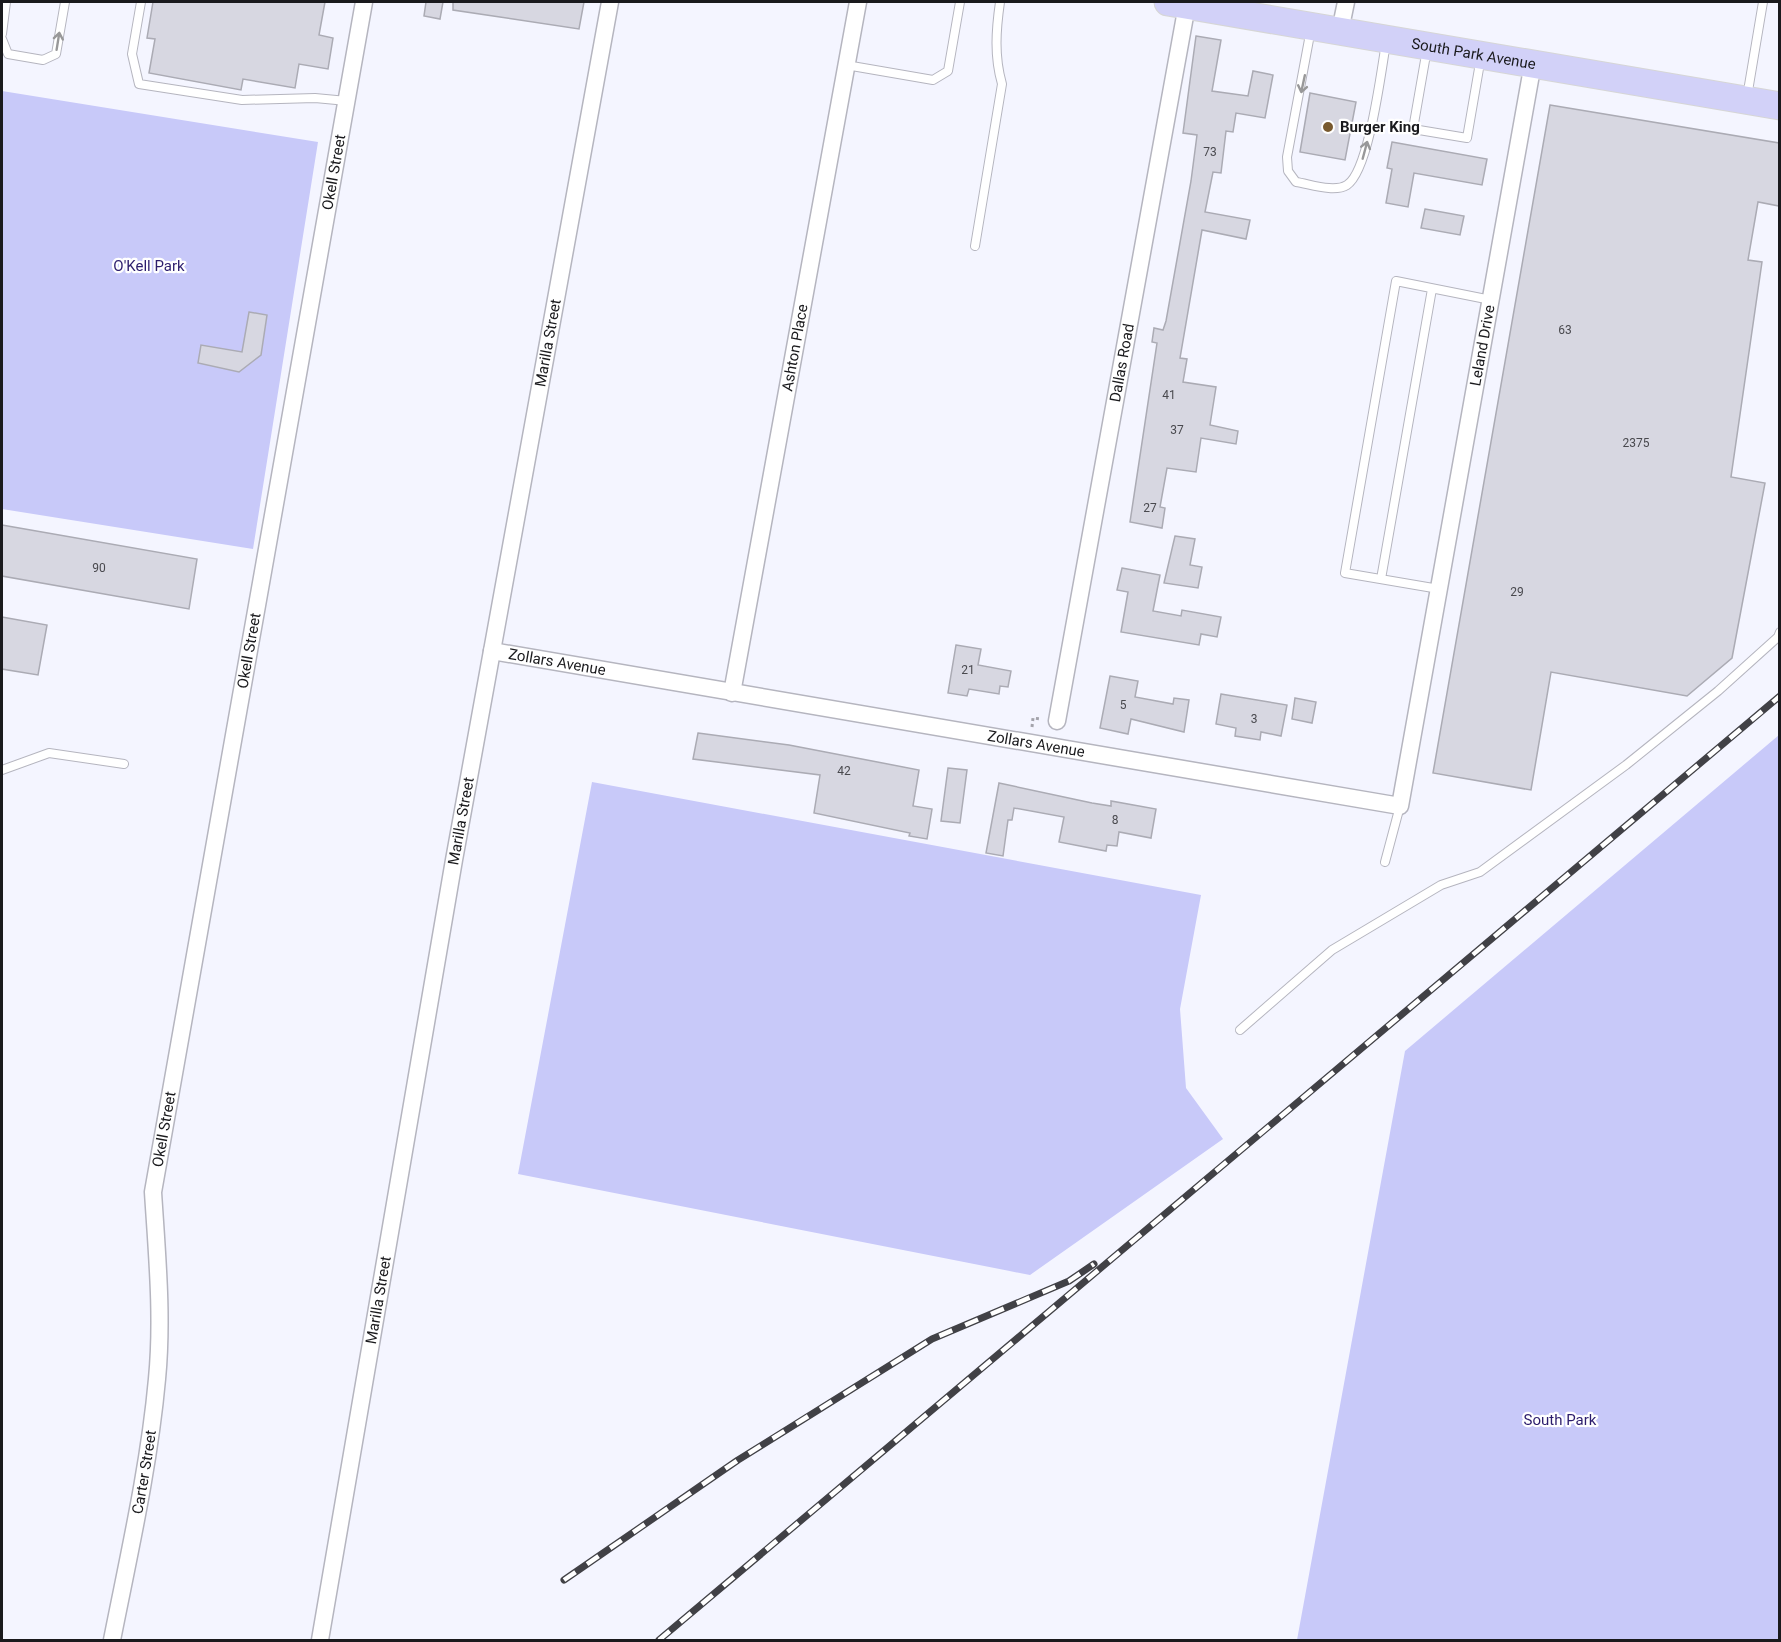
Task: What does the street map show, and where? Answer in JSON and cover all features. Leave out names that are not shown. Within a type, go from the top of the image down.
[{"type":"main road","name":"South Park Avenue","points":[[1177,3],[1779,106]]},
{"type":"street","name":"Okell Street","points":[[160,1301],[153,1192],[364,2]]},
{"type":"street","name":"Marilla Street","points":[[320,1641],[492,651],[609,2]]},
{"type":"street","name":"Ashton Place","points":[[732,693],[858,2]]},
{"type":"street","points":[[1340,31],[1346,2]]},
{"type":"street","name":"Dallas Road","points":[[1057,721],[1177,3]]},
{"type":"street","name":"Leland Drive","points":[[1400,806],[1533,63]]},
{"type":"street","name":"Zollars Avenue","points":[[492,651],[1400,806]]},
{"type":"street","name":"Carter Street","points":[[112,1641],[136,1519],[157,1380],[160,1301]]},
{"type":"lane","points":[[4,6],[2,37],[8,54],[43,60],[56,54],[65,2]]},
{"type":"lane","points":[[141,2],[132,54],[139,84],[242,100],[273,102],[315,98],[347,101]]},
{"type":"lane","points":[[846,65],[933,80],[948,71],[960,2]]},
{"type":"lane","points":[[975,246],[1002,84],[997,66],[995,32],[1000,2]]},
{"type":"lane","points":[[1747,100],[1763,2]]},
{"type":"lane","points":[[1311,26],[1306,65],[1287,157],[1288,171],[1296,182],[1327,188],[1345,186],[1357,176],[1366,151],[1387,39]]},
{"type":"lane","points":[[1427,46],[1413,129],[1424,131],[1467,138],[1482,55]]},
{"type":"lane","points":[[1439,590],[1345,573],[1396,281],[1491,300]]},
{"type":"lane","points":[[1381,579],[1432,289]]},
{"type":"lane","points":[[1240,1030],[1332,950],[1441,885],[1480,872],[1626,765],[1718,691],[1778,637],[1779,632]]},
{"type":"lane","points":[[2,770],[49,753],[124,764]]},
{"type":"lane","points":[[1385,862],[1400,806]]},
{"type":"green space","name":"O'Kell Park","points":[[2,91],[318,142],[253,549],[2,509]]},
{"type":"green space","name":"South Park","points":[[1779,735],[1779,1640],[1297,1640],[1405,1051]]},
{"type":"green space","points":[[592,782],[1201,895],[1180,1009],[1186,1088],[1223,1139],[1030,1275],[518,1174]]},
{"type":"building","points":[[153,2],[325,2],[319,35],[333,38],[328,69],[299,64],[295,88],[243,79],[241,90],[149,73],[155,39],[147,38]]},
{"type":"building","points":[[426,2],[443,2],[440,19],[424,16]]},
{"type":"building","points":[[453,2],[584,2],[579,29],[453,10]]},
{"type":"building","points":[[1196,36],[1221,40],[1212,91],[1248,96],[1253,71],[1273,75],[1265,118],[1236,113],[1233,132],[1226,131],[1221,173],[1213,172],[1205,212],[1250,220],[1246,239],[1202,230],[1180,358],[1187,359],[1183,382],[1216,387],[1210,425],[1238,431],[1236,444],[1201,438],[1196,472],[1167,468],[1160,507],[1165,508],[1162,528],[1130,522],[1157,343],[1152,342],[1154,328],[1163,330],[1166,321],[1191,181],[1197,135],[1183,133]]},
{"type":"building","name":"Burger King","points":[[1310,93],[1356,102],[1345,160],[1300,152]]},
{"type":"building","points":[[1550,105],[1779,143],[1779,206],[1758,202],[1748,260],[1762,262],[1731,477],[1765,483],[1732,658],[1687,696],[1551,672],[1531,790],[1433,773]]},
{"type":"building","points":[[1392,142],[1487,159],[1482,185],[1414,173],[1408,207],[1386,203],[1392,169],[1387,168]]},
{"type":"building","points":[[1425,209],[1464,216],[1460,235],[1421,228]]},
{"type":"building","points":[[249,312],[267,315],[261,355],[239,372],[198,363],[201,345],[242,352]]},
{"type":"building","points":[[2,525],[197,559],[189,609],[2,576]]},
{"type":"building","points":[[1175,536],[1195,539],[1190,565],[1202,567],[1198,588],[1164,583]]},
{"type":"building","points":[[1122,568],[1160,575],[1153,611],[1181,616],[1182,610],[1221,617],[1217,637],[1201,634],[1199,645],[1121,632],[1128,592],[1117,590]]},
{"type":"building","points":[[2,617],[47,625],[38,675],[2,669]]},
{"type":"building","points":[[956,645],[981,649],[978,665],[1011,671],[1008,687],[1000,686],[999,694],[969,689],[967,696],[948,693]]},
{"type":"building","points":[[1110,676],[1138,681],[1135,697],[1173,704],[1174,698],[1189,700],[1184,732],[1131,719],[1128,734],[1100,728]]},
{"type":"building","points":[[1221,694],[1287,705],[1281,736],[1261,732],[1260,740],[1235,736],[1236,728],[1216,724]]},
{"type":"building","points":[[1295,698],[1316,702],[1312,723],[1292,719]]},
{"type":"building","points":[[698,733],[789,745],[919,770],[913,806],[932,809],[927,839],[909,836],[910,833],[814,813],[820,775],[693,759]]},
{"type":"building","points":[[948,768],[967,770],[960,823],[941,821]]},
{"type":"building","points":[[999,783],[1092,803],[1111,806],[1111,801],[1156,809],[1151,838],[1119,832],[1117,846],[1107,845],[1106,851],[1059,842],[1064,817],[1014,808],[1012,820],[1008,820],[1003,856],[986,853]]},
{"type":"railway","points":[[659,1640],[1780,696]]},
{"type":"railway","points":[[564,1580],[738,1460],[932,1339],[1069,1281],[1094,1264]]},
{"type":"place","name":"Burger King","points":[[1328,127]]}]
